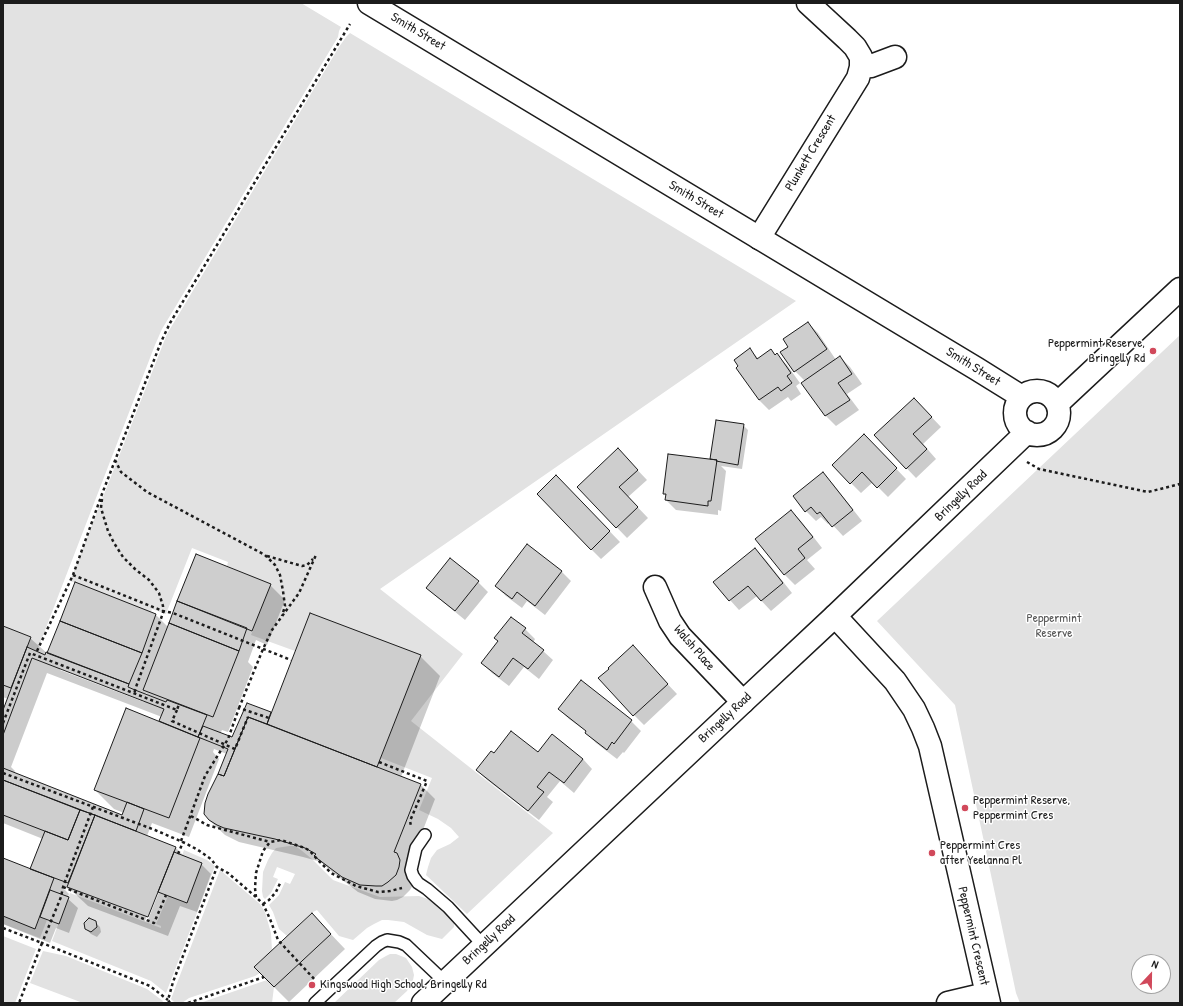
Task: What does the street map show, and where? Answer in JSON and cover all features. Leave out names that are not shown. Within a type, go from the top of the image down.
[{"type":"street","name":"Smith Street","points":[[369,3],[1022,397]]},
{"type":"street","points":[[808,3],[855,47],[861,57],[861,67],[871,66],[894,57]]},
{"type":"street","name":"Plunkett Crescent","points":[[760,238],[855,83],[861,67]]},
{"type":"street","points":[[1057,404],[1180,289]]},
{"type":"street","points":[[1034,391],[1042,391],[1048,393],[1054,398],[1059,411],[1059,417],[1052,429],[1046,433],[1033,434],[1021,428],[1017,422],[1015,409],[1022,397],[1034,391]]},
{"type":"street","name":"Bringelly Road","points":[[423,1003],[835,616],[1027,432]]},
{"type":"street","name":"Walsh Place","points":[[656,587],[670,621],[680,636],[743,702]]},
{"type":"street","name":"Peppermint Crescent","points":[[835,616],[895,681],[914,709],[923,728],[931,752],[988,998]]},
{"type":"street","points":[[948,1003],[988,998]]},
{"type":"lane","points":[[425,835],[416,848],[411,870],[413,876],[418,883],[448,907],[484,946]]},
{"type":"lane","points":[[315,1003],[376,946],[387,940],[406,945],[445,982]]},
{"type":"path","points":[[37,651],[73,575],[115,460],[161,342],[170,323],[350,24]]},
{"type":"path","points":[[1008,450],[1040,469],[1148,492],[1180,484]]},
{"type":"path","points":[[115,460],[122,472],[147,492],[265,556],[302,566],[307,565],[315,556],[299,593],[272,630],[263,649],[228,739],[205,776],[178,854]]},
{"type":"path","points":[[102,494],[101,508],[108,531],[123,557],[149,580],[160,593],[163,606],[163,612],[134,694]]},
{"type":"path","points":[[265,556],[275,565],[280,575],[284,606],[282,616]]},
{"type":"path","points":[[73,575],[166,614],[173,613],[291,660]]},
{"type":"path","points":[[3,723],[30,653],[177,710]]},
{"type":"path","points":[[179,704],[172,721],[235,749],[248,717]]},
{"type":"path","points":[[239,708],[269,718]]},
{"type":"path","points":[[379,762],[427,780],[410,821],[412,827],[425,835]]},
{"type":"path","points":[[3,773],[94,807],[182,842],[198,850],[211,859],[217,868],[228,873],[256,897],[262,904],[270,919],[278,940],[316,981]]},
{"type":"path","points":[[18,1003],[61,897],[63,887],[94,807]]},
{"type":"path","points":[[191,816],[214,828],[270,842],[281,840],[305,848],[310,851],[331,873],[356,886],[378,892],[402,888],[413,876]]},
{"type":"path","points":[[256,897],[256,873],[263,851],[270,842]]},
{"type":"path","points":[[3,928],[150,986],[169,1002],[174,982],[217,868]]},
{"type":"path","points":[[262,904],[269,900],[276,892],[282,881]]},
{"type":"path","points":[[63,887],[154,923],[166,895]]},
{"type":"path","points":[[188,1003],[264,977]]},
{"type":"green space","points":[[3,3],[301,3],[341,27],[338,37],[162,329],[37,651],[27,647],[31,637],[3,626]]},
{"type":"green space","points":[[350,33],[796,301],[380,589],[463,654],[411,721],[553,833],[467,914],[426,875],[431,858],[437,850],[450,844],[459,837],[451,828],[438,819],[419,810],[432,778],[381,758],[420,655],[310,613],[295,651],[251,635],[270,584],[227,566],[228,562],[192,548],[166,614],[152,609],[151,612],[70,581],[167,334],[339,47]]},
{"type":"green space","name":"Peppermint Reserve","points":[[1180,335],[1180,1003],[1020,1003],[1016,993],[955,705],[877,621]]},
{"type":"green space","points":[[295,846],[301,850],[333,880],[380,897],[419,896],[437,902],[454,919],[454,927],[442,939],[427,935],[404,922],[382,920],[367,928],[353,940],[339,936],[317,910],[311,913],[287,936],[279,929],[269,905],[279,895],[285,882],[290,884],[295,874],[277,867],[273,877],[278,879],[271,893],[265,899],[262,891],[263,872],[272,853],[276,848]]},
{"type":"green space","points":[[184,850],[207,860],[215,866],[166,993],[151,981],[52,941],[70,893],[161,928],[161,926],[156,924],[168,896]]},
{"type":"green space","points":[[220,870],[260,904],[265,912],[271,933],[272,950],[254,967],[260,973],[255,976],[189,998],[182,1003],[175,1003],[171,999]]},
{"type":"green space","points":[[3,916],[35,928],[40,917],[47,920],[40,938],[3,924]]},
{"type":"green space","points":[[3,936],[36,949],[15,1003],[3,1003]]},
{"type":"green space","points":[[43,951],[66,956],[147,989],[163,1001],[162,1003],[83,1003],[30,983]]},
{"type":"green space","points":[[390,954],[396,954],[406,958],[412,967],[414,975],[407,991],[394,1003],[334,1003],[379,960]]},
{"type":"green space","points":[[267,980],[274,987],[272,1003],[200,1003]]},
{"type":"building","points":[[808,322],[827,349],[794,372],[780,352],[788,347],[783,339]]},
{"type":"building","points":[[750,348],[757,359],[771,349],[775,355],[777,353],[791,373],[787,376],[792,383],[781,391],[778,387],[759,400],[736,368],[738,366],[734,360]]},
{"type":"building","points":[[840,356],[852,374],[838,383],[850,400],[825,416],[801,383]]},
{"type":"building","points":[[914,398],[932,417],[913,434],[927,449],[906,469],[874,435]]},
{"type":"building","points":[[716,420],[744,424],[738,465],[710,459]]},
{"type":"building","points":[[864,434],[897,468],[877,488],[862,472],[850,484],[832,465]]},
{"type":"building","points":[[618,448],[638,470],[619,487],[638,507],[616,528],[577,487]]},
{"type":"building","points":[[668,454],[717,460],[711,501],[708,501],[708,506],[665,500],[666,494],[663,494]]},
{"type":"building","points":[[823,472],[853,510],[832,527],[820,512],[817,514],[811,507],[805,512],[793,496]]},
{"type":"building","points":[[556,475],[610,531],[591,550],[537,494]]},
{"type":"building","points":[[791,510],[813,537],[798,549],[805,558],[784,575],[755,539]]},
{"type":"building","points":[[527,544],[562,571],[535,606],[517,592],[512,599],[495,586]]},
{"type":"building","points":[[755,548],[783,583],[761,601],[748,586],[729,601],[713,582]]},
{"type":"building","points":[[196,554],[271,584],[252,631],[177,601]]},
{"type":"building","points":[[450,558],[479,581],[455,611],[426,588]]},
{"type":"building","points":[[75,582],[156,614],[142,653],[60,621]]},
{"type":"building","points":[[177,601],[247,628],[239,651],[169,623]]},
{"type":"building","points":[[310,613],[421,655],[377,767],[267,724]]},
{"type":"building","points":[[511,617],[526,628],[522,633],[544,650],[528,669],[513,658],[499,677],[481,663],[498,641],[494,638]]},
{"type":"building","points":[[60,621],[142,653],[129,684],[47,653]]},
{"type":"building","points":[[169,623],[239,651],[213,717],[143,690]]},
{"type":"building","points":[[3,626],[31,637],[11,688],[3,685]]},
{"type":"building","points":[[633,645],[668,684],[633,716],[598,678]]},
{"type":"building","points":[[27,647],[45,655],[46,652],[129,684],[128,687],[166,702],[167,700],[207,715],[198,737],[159,721],[164,709],[32,658],[3,735],[3,710]]},
{"type":"building","points":[[581,680],[632,720],[614,744],[612,742],[607,750],[558,709]]},
{"type":"building","points":[[247,703],[271,712],[267,724],[248,717],[224,776],[218,774],[228,749],[198,737],[203,726],[232,737]]},
{"type":"building","points":[[126,708],[200,738],[169,818],[94,790]]},
{"type":"building","points":[[248,717],[421,784],[394,852],[397,853],[400,860],[396,875],[382,886],[360,885],[342,877],[314,856],[316,854],[305,848],[275,839],[224,828],[209,820],[204,814],[208,794],[218,774],[224,776]]},
{"type":"building","points":[[511,731],[538,752],[552,734],[583,759],[564,783],[549,772],[537,787],[544,792],[528,811],[476,770],[491,751],[494,753]]},
{"type":"building","points":[[3,768],[122,815],[127,802],[144,809],[136,831],[3,780]]},
{"type":"building","points":[[3,780],[80,810],[68,840],[3,815]]},
{"type":"building","points":[[80,810],[95,815],[68,883],[30,869],[45,831],[68,840]]},
{"type":"building","points":[[95,815],[176,847],[148,917],[67,887]]},
{"type":"building","points":[[174,852],[202,863],[187,903],[158,892]]},
{"type":"building","points":[[3,858],[54,878],[35,929],[3,916]]},
{"type":"building","points":[[50,890],[69,897],[59,924],[40,917]]},
{"type":"building","points":[[312,913],[331,934],[274,987],[254,967]]},
{"type":"building","points":[[89,918],[96,921],[97,927],[91,932],[85,929],[84,923]]},
{"type":"place","name":"Peppermint Reserve, Bringelly Rd","points":[[1153,351]]},
{"type":"place","name":"Peppermint Reserve, Peppermint Cres","points":[[965,808]]},
{"type":"place","name":"Peppermint Cres after Yeelanna Pl","points":[[932,853]]},
{"type":"place","name":"Kingswood High School, Bringelly Rd","points":[[312,985]]}]
